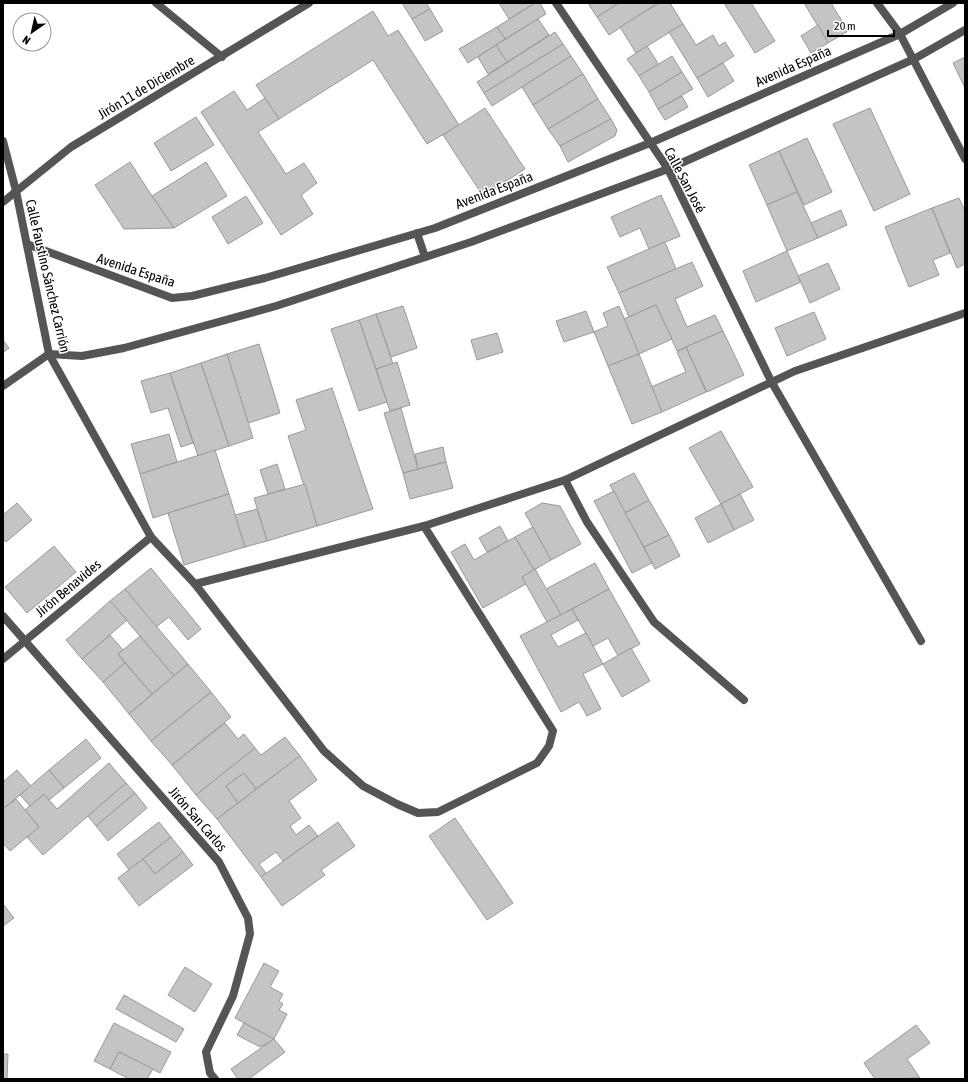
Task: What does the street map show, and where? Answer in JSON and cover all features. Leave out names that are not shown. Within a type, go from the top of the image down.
[{"type":"street","points":[[156,3],[222,56]]},
{"type":"street","name":"Jirón 11 de Diciembre","points":[[3,202],[71,147],[310,3]]},
{"type":"street","name":"Calle San José","points":[[556,3],[668,169],[771,381],[921,641]]},
{"type":"street","points":[[877,3],[900,34],[965,159]]},
{"type":"street","name":"Avenida España","points":[[27,244],[172,298],[192,296],[265,278],[435,228],[650,143],[900,34],[954,3]]},
{"type":"street","points":[[3,386],[49,354],[82,356],[124,348],[276,306],[425,257],[668,169],[914,59],[965,30]]},
{"type":"street","name":"Calle Faustino Sánchez Carrión","points":[[3,141],[16,191],[49,354],[151,537],[195,584],[324,751],[363,786],[418,813],[438,812],[537,763],[549,746],[553,732],[424,526]]},
{"type":"street","points":[[417,233],[425,257]]},
{"type":"street","points":[[195,584],[424,526],[565,480],[771,381],[795,371],[965,313]]},
{"type":"street","points":[[565,480],[587,522],[654,622],[744,700]]},
{"type":"street","name":"Jirón Benavides","points":[[3,659],[151,537]]},
{"type":"street","name":"Jirón San Carlos","points":[[3,616],[26,640],[218,862],[248,918],[250,934],[233,996],[206,1052],[210,1074],[215,1079]]},
{"type":"building","points":[[402,3],[426,3],[430,9],[412,19]]},
{"type":"building","points":[[499,3],[535,3],[509,19]]},
{"type":"building","points":[[535,3],[540,3],[546,14],[505,39],[497,27]]},
{"type":"building","points":[[588,3],[619,3],[597,17]]},
{"type":"building","points":[[619,3],[654,3],[655,5],[609,35],[597,17]]},
{"type":"building","points":[[659,3],[670,3],[683,24],[636,53],[620,27]]},
{"type":"building","points":[[724,3],[751,3],[775,41],[755,53]]},
{"type":"building","points":[[804,3],[831,3],[848,31],[828,43]]},
{"type":"building","points":[[430,9],[443,31],[425,41],[412,19]]},
{"type":"building","points":[[373,11],[388,36],[398,30],[459,125],[427,144],[373,60],[279,119],[256,85]]},
{"type":"building","points":[[538,19],[549,35],[507,62],[496,45]]},
{"type":"building","points":[[683,24],[696,45],[713,35],[719,46],[725,42],[734,56],[697,78],[669,32]]},
{"type":"building","points":[[818,25],[828,43],[811,53],[801,36]]},
{"type":"building","points":[[497,27],[505,39],[468,63],[459,49]]},
{"type":"building","points":[[555,32],[563,44],[484,93],[477,82]]},
{"type":"building","points":[[563,44],[571,56],[492,106],[484,93]]},
{"type":"building","points":[[496,45],[507,62],[488,74],[478,57]]},
{"type":"building","points":[[647,46],[659,65],[639,76],[627,59]]},
{"type":"building","points":[[571,56],[583,74],[533,105],[522,87]]},
{"type":"building","points":[[672,56],[682,72],[649,92],[639,76]]},
{"type":"building","points":[[965,57],[965,88],[953,63]]},
{"type":"building","points":[[723,63],[734,81],[708,97],[697,78]]},
{"type":"building","points":[[682,72],[693,89],[658,109],[649,92]]},
{"type":"building","points":[[583,74],[598,99],[548,129],[533,105]]},
{"type":"building","points":[[234,91],[247,110],[265,98],[279,119],[258,132],[286,174],[304,163],[317,183],[301,195],[313,214],[281,235],[201,112]]},
{"type":"building","points":[[682,96],[688,107],[665,120],[658,109]]},
{"type":"building","points":[[598,99],[611,119],[560,146],[548,129]]},
{"type":"building","points":[[485,108],[525,169],[483,196],[443,135]]},
{"type":"building","points":[[870,108],[910,194],[874,211],[833,124]]},
{"type":"building","points":[[196,117],[214,145],[171,171],[154,143]]},
{"type":"building","points":[[611,119],[617,130],[615,136],[568,162],[560,146]]},
{"type":"building","points":[[807,138],[832,192],[804,205],[779,151]]},
{"type":"building","points":[[779,151],[797,192],[767,205],[749,165]]},
{"type":"building","points":[[130,162],[174,228],[124,229],[95,185]]},
{"type":"building","points":[[206,162],[227,196],[174,228],[152,196]]},
{"type":"building","points":[[797,192],[818,238],[787,251],[767,205]]},
{"type":"building","points":[[661,195],[680,236],[649,249],[640,228],[620,237],[611,217]]},
{"type":"building","points":[[246,196],[263,223],[228,244],[212,217]]},
{"type":"building","points":[[959,198],[965,211],[965,264],[957,268],[932,208]]},
{"type":"building","points":[[932,208],[950,253],[933,260],[939,275],[909,287],[885,227]]},
{"type":"building","points":[[841,210],[847,225],[818,238],[811,223]]},
{"type":"building","points":[[665,242],[676,269],[619,293],[607,267]]},
{"type":"building","points":[[787,251],[801,282],[756,302],[743,271]]},
{"type":"building","points":[[692,262],[703,286],[675,299],[687,327],[715,315],[723,331],[677,351],[656,305],[629,317],[619,293]]},
{"type":"building","points":[[828,263],[840,289],[810,303],[798,276]]},
{"type":"building","points":[[656,305],[672,339],[639,354],[624,319]]},
{"type":"building","points":[[403,306],[417,348],[391,357],[376,314]]},
{"type":"building","points":[[619,306],[639,354],[608,366],[594,332],[608,326],[603,313]]},
{"type":"building","points":[[586,311],[594,332],[564,342],[556,321]]},
{"type":"building","points":[[814,312],[826,339],[787,356],[775,328]]},
{"type":"building","points":[[376,314],[393,364],[376,369],[359,320]]},
{"type":"building","points":[[359,320],[387,402],[359,411],[331,329]]},
{"type":"building","points":[[723,331],[744,375],[707,392],[686,347]]},
{"type":"building","points":[[497,333],[503,352],[477,360],[471,340]]},
{"type":"building","points":[[3,340],[9,348],[3,353]]},
{"type":"building","points":[[259,344],[280,413],[248,423],[227,354]]},
{"type":"building","points":[[686,347],[706,392],[662,412],[651,387],[686,372],[677,352]]},
{"type":"building","points":[[227,354],[253,438],[229,446],[201,363]]},
{"type":"building","points":[[639,354],[662,412],[632,424],[608,366]]},
{"type":"building","points":[[397,362],[410,405],[390,411],[376,369]]},
{"type":"building","points":[[201,363],[229,446],[198,456],[170,373]]},
{"type":"building","points":[[170,373],[193,443],[181,447],[168,408],[151,413],[141,381]]},
{"type":"building","points":[[332,388],[373,509],[317,526],[288,436],[306,430],[296,400]]},
{"type":"building","points":[[401,408],[418,469],[403,473],[384,413]]},
{"type":"building","points":[[721,431],[753,487],[721,504],[689,448]]},
{"type":"building","points":[[169,434],[177,462],[140,474],[131,444]]},
{"type":"building","points":[[443,447],[446,462],[418,469],[415,454]]},
{"type":"building","points":[[215,450],[229,494],[153,518],[140,474]]},
{"type":"building","points":[[446,462],[453,488],[410,499],[403,473]]},
{"type":"building","points":[[277,464],[285,489],[268,494],[260,470]]},
{"type":"building","points":[[634,473],[649,500],[625,513],[610,485]]},
{"type":"building","points":[[305,484],[317,526],[267,541],[254,498]]},
{"type":"building","points":[[614,491],[652,563],[632,573],[594,501]]},
{"type":"building","points":[[229,494],[245,547],[184,565],[168,513]]},
{"type":"building","points":[[740,494],[754,520],[734,530],[721,504]]},
{"type":"building","points":[[649,500],[669,535],[644,547],[625,513]]},
{"type":"building","points":[[17,503],[32,520],[6,542],[3,538],[3,515]]},
{"type":"building","points":[[542,503],[560,506],[581,544],[551,560],[525,513]]},
{"type":"building","points":[[721,504],[734,530],[708,543],[695,518]]},
{"type":"building","points":[[257,509],[267,541],[245,547],[235,515]]},
{"type":"building","points":[[500,526],[508,541],[487,552],[479,538]]},
{"type":"building","points":[[533,527],[551,560],[534,570],[515,537]]},
{"type":"building","points":[[669,535],[680,556],[655,569],[644,547]]},
{"type":"building","points":[[515,537],[534,570],[522,577],[526,584],[483,608],[451,552],[465,544],[474,560]]},
{"type":"building","points":[[54,546],[76,572],[27,613],[5,587]]},
{"type":"building","points":[[595,563],[609,589],[561,615],[546,589]]},
{"type":"building","points":[[151,568],[201,629],[188,640],[169,617],[156,627],[125,589]]},
{"type":"building","points":[[535,569],[561,615],[547,622],[522,577]]},
{"type":"building","points":[[125,589],[188,664],[174,676],[110,601]]},
{"type":"building","points":[[609,589],[640,644],[618,656],[608,638],[593,646],[572,609]]},
{"type":"building","points":[[110,601],[127,620],[82,659],[66,640]]},
{"type":"building","points":[[572,609],[578,620],[551,635],[558,647],[586,633],[603,664],[583,674],[601,709],[587,716],[579,702],[561,712],[520,636]]},
{"type":"building","points":[[110,635],[123,650],[118,654],[125,663],[103,682],[82,659]]},
{"type":"building","points":[[140,636],[174,676],[152,694],[118,654]]},
{"type":"building","points":[[631,648],[650,681],[622,697],[603,664]]},
{"type":"building","points":[[125,663],[152,694],[129,714],[103,682]]},
{"type":"building","points":[[188,664],[211,692],[151,741],[129,714]]},
{"type":"building","points":[[211,692],[231,717],[172,765],[151,741]]},
{"type":"building","points":[[225,723],[238,739],[244,734],[255,748],[196,795],[172,765]]},
{"type":"building","points":[[285,737],[300,756],[256,789],[244,773],[226,786],[238,803],[217,819],[196,795],[255,748],[261,755]]},
{"type":"building","points":[[86,739],[101,758],[64,788],[49,770]]},
{"type":"building","points":[[300,756],[317,780],[289,801],[301,818],[290,826],[296,835],[309,825],[318,836],[283,861],[276,852],[259,864],[266,873],[261,877],[217,819]]},
{"type":"building","points":[[109,763],[126,783],[43,855],[27,837],[39,827],[25,810],[44,794],[57,809]]},
{"type":"building","points":[[17,770],[31,786],[3,809],[3,782]]},
{"type":"building","points":[[49,770],[64,788],[49,800],[44,794],[30,806],[20,795]]},
{"type":"building","points":[[244,773],[256,789],[238,803],[226,786]]},
{"type":"building","points":[[126,783],[135,793],[96,826],[88,816]]},
{"type":"building","points":[[135,793],[147,808],[108,841],[96,826]]},
{"type":"building","points":[[16,799],[39,827],[10,851],[3,843],[3,809]]},
{"type":"building","points":[[455,818],[513,903],[487,920],[429,836]]},
{"type":"building","points":[[159,822],[171,837],[129,870],[117,854]]},
{"type":"building","points":[[338,822],[355,846],[321,870],[325,875],[282,906],[261,877]]},
{"type":"building","points":[[171,837],[183,852],[155,874],[143,859]]},
{"type":"building","points":[[183,852],[193,865],[139,906],[118,878],[143,859],[155,874]]},
{"type":"building","points":[[3,904],[14,918],[3,926]]},
{"type":"building","points":[[264,963],[279,971],[270,987],[283,994],[279,1001],[283,1004],[279,1010],[287,1014],[274,1039],[235,1018]]},
{"type":"building","points":[[185,967],[212,984],[195,1012],[168,995]]},
{"type":"building","points":[[124,995],[184,1029],[176,1042],[116,1009]]},
{"type":"building","points":[[114,1023],[171,1052],[160,1073],[119,1052],[110,1069],[94,1061]]},
{"type":"building","points":[[244,1023],[274,1039],[260,1047],[237,1035]]},
{"type":"building","points":[[916,1025],[930,1043],[907,1059],[920,1078],[875,1079],[864,1063]]},
{"type":"building","points":[[274,1039],[285,1052],[249,1079],[238,1079],[231,1069]]},
{"type":"building","points":[[119,1052],[153,1069],[147,1079],[129,1079],[110,1069]]},
{"type":"building","points":[[3,1054],[8,1054],[7,1079],[3,1079]]}]
